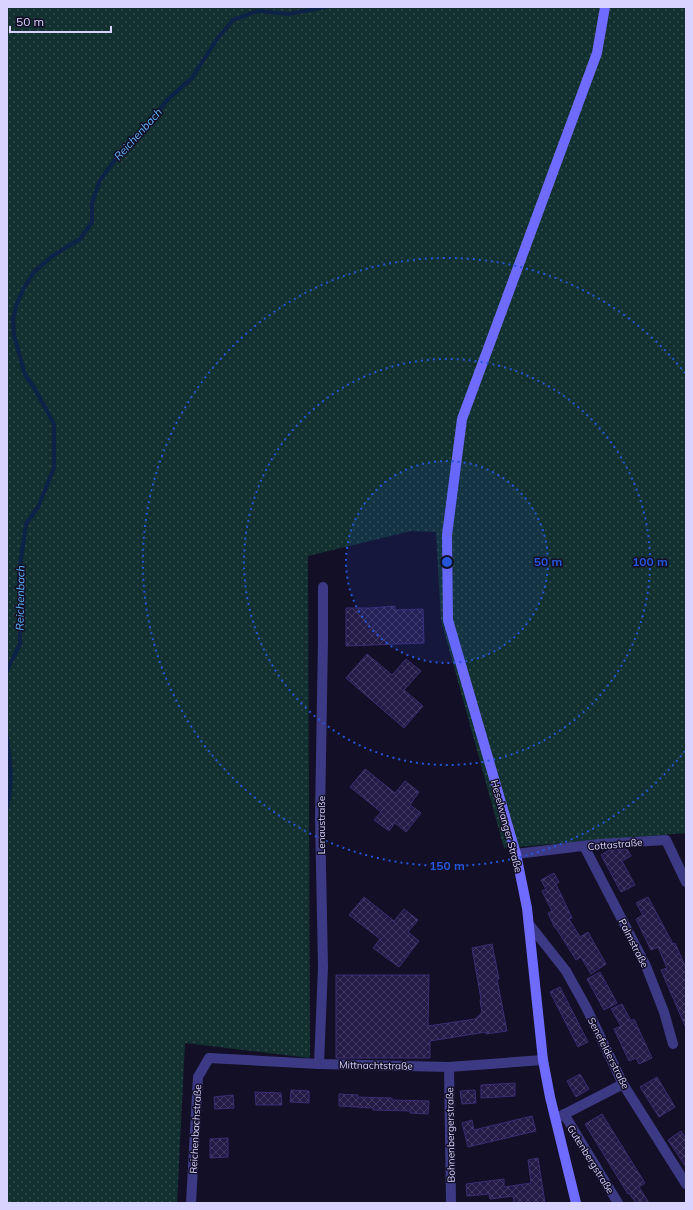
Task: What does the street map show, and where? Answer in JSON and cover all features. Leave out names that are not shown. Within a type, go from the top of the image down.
[{"type":"street","name":"Heselwanger Straße","points":[[576,1203],[559,1117],[543,1060],[527,908],[516,854],[448,620],[447,535],[462,419],[597,53],[605,7]]},
{"type":"street","name":"Lenaustraße","points":[[319,1064],[323,967],[320,816],[324,640],[323,587]]},
{"type":"street","name":"Cottastraße","points":[[516,854],[584,846],[666,840],[686,882]]},
{"type":"street","name":"Palmstraße","points":[[584,846],[646,966],[664,1012],[673,1044]]},
{"type":"street","name":"Senefelderstraße","points":[[529,924],[566,971],[586,1007],[623,1084],[686,1184]]},
{"type":"street","name":"Mittnachtstraße","points":[[209,1058],[319,1064],[449,1067],[543,1060]]},
{"type":"street","name":"Reichenbachstraße","points":[[191,1203],[198,1077],[209,1058]]},
{"type":"street","name":"Bohnenbergerstraße","points":[[449,1067],[451,1203]]},
{"type":"street","points":[[559,1117],[623,1084]]},
{"type":"street","name":"Gutenbergstraße","points":[[559,1117],[618,1203]]},
{"type":"green space","points":[[7,7],[686,7],[686,833],[504,848],[441,620],[436,532],[411,531],[308,556],[310,1058],[185,1043],[177,1203],[7,1203]]},
{"type":"building","points":[[395,606],[395,610],[423,609],[424,643],[346,646],[346,608]]},
{"type":"building","points":[[367,654],[392,675],[406,659],[421,671],[404,690],[423,706],[404,728],[346,678]]},
{"type":"building","points":[[365,769],[395,793],[405,781],[419,792],[410,805],[421,813],[406,832],[395,823],[389,831],[374,820],[381,812],[350,787]]},
{"type":"building","points":[[627,849],[631,856],[622,861],[635,885],[621,892],[601,855],[609,850]]},
{"type":"building","points":[[554,873],[559,882],[556,884],[572,918],[569,919],[580,937],[588,932],[606,964],[591,974],[581,957],[576,960],[555,928],[548,913],[552,911],[542,891],[546,889],[541,880]]},
{"type":"building","points":[[364,897],[394,921],[404,909],[418,920],[408,932],[419,941],[399,967],[373,948],[380,939],[349,915]]},
{"type":"building","points":[[648,897],[673,944],[675,943],[686,968],[686,1028],[661,970],[667,968],[658,947],[651,950],[636,919],[643,915],[636,903]]},
{"type":"building","points":[[492,944],[507,1031],[486,1034],[486,1032],[430,1041],[430,1058],[336,1058],[336,975],[429,975],[428,1026],[475,1019],[482,1013],[472,948]]},
{"type":"building","points":[[600,972],[617,1003],[604,1010],[587,979]]},
{"type":"building","points":[[560,987],[588,1042],[578,1047],[550,992]]},
{"type":"building","points":[[622,1004],[631,1021],[634,1019],[652,1058],[639,1064],[636,1058],[629,1061],[614,1029],[621,1026],[611,1009]]},
{"type":"building","points":[[580,1074],[589,1089],[576,1097],[567,1081]]},
{"type":"building","points":[[657,1077],[675,1107],[659,1117],[640,1087]]},
{"type":"building","points":[[515,1083],[515,1096],[481,1098],[481,1085]]},
{"type":"building","points":[[291,1090],[309,1091],[309,1103],[290,1102]]},
{"type":"building","points":[[475,1090],[476,1103],[462,1104],[460,1091]]},
{"type":"building","points":[[255,1092],[281,1093],[282,1105],[256,1105]]},
{"type":"building","points":[[339,1094],[358,1095],[357,1097],[392,1098],[392,1100],[429,1101],[428,1114],[410,1113],[410,1111],[373,1110],[373,1108],[339,1106]]},
{"type":"building","points":[[233,1095],[234,1108],[215,1109],[214,1097]]},
{"type":"building","points":[[602,1114],[645,1183],[639,1187],[649,1203],[636,1203],[629,1193],[628,1194],[585,1124]]},
{"type":"building","points":[[532,1116],[536,1131],[468,1147],[462,1123],[472,1120],[474,1130]]},
{"type":"building","points":[[681,1131],[686,1139],[686,1167],[668,1140]]},
{"type":"building","points":[[228,1138],[228,1157],[210,1158],[210,1139]]},
{"type":"building","points":[[538,1158],[545,1203],[514,1203],[513,1196],[490,1199],[489,1194],[467,1196],[466,1184],[504,1179],[504,1187],[531,1183],[528,1160]]},
{"type":"waterway","name":"Reichenbach","points":[[7,670],[20,644],[19,573],[26,524],[38,507],[54,468],[54,424],[35,389],[25,375],[14,335],[13,320],[16,306],[24,288],[34,272],[51,257],[80,239],[92,222],[92,203],[100,180],[129,141],[150,123],[167,100],[192,78],[217,39],[233,20],[258,11],[289,14],[325,7]]},
{"type":"waterway","name":"Reichenbach","points":[[7,736],[10,763],[10,790],[7,808]]}]
